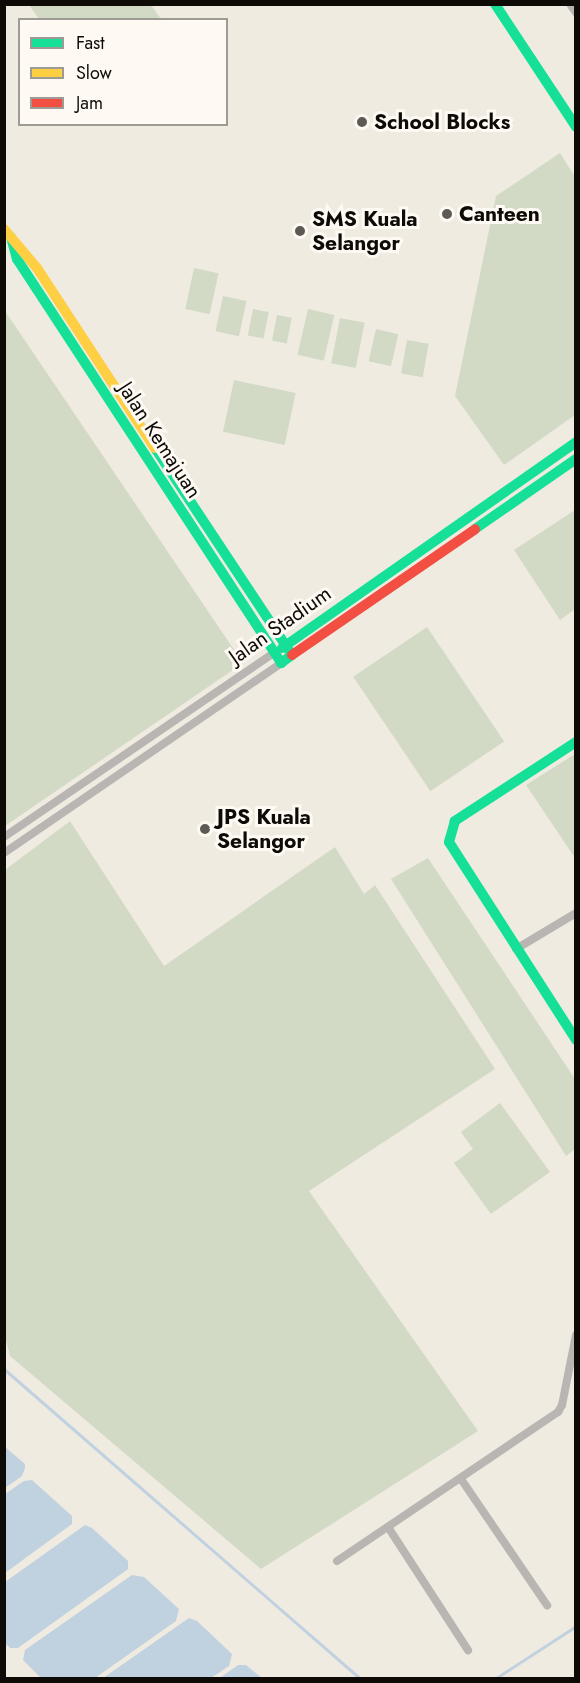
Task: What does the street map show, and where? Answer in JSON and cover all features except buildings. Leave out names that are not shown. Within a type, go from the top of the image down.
[{"type":"street","points":[[495,4],[576,127]]},
{"type":"street","points":[[570,4],[576,13]]},
{"type":"street","name":"Jalan Kemajuan","points":[[8,233],[31,260],[292,655]]},
{"type":"street","name":"Jalan Kemajuan","points":[[8,233],[17,259],[281,663]]},
{"type":"street","name":"Jalan Stadium","points":[[4,837],[286,645],[576,442]]},
{"type":"street","name":"Jalan Stadium","points":[[4,853],[576,459]]},
{"type":"street","points":[[576,742],[454,821],[450,834],[451,850],[576,1040]]},
{"type":"street","points":[[516,949],[576,914]]},
{"type":"street","points":[[337,1561],[558,1412],[562,1405],[575,1335]]},
{"type":"street","points":[[461,1479],[547,1605]]},
{"type":"street","points":[[388,1527],[468,1650]]},
{"type":"green space","points":[[29,5],[151,5],[160,18],[38,18]]},
{"type":"green space","points":[[560,153],[575,177],[575,415],[504,465],[455,396],[496,196]]},
{"type":"green space","points":[[194,268],[218,273],[210,314],[185,309]]},
{"type":"green space","points":[[223,296],[246,301],[239,336],[216,331]]},
{"type":"green space","points":[[253,309],[269,312],[264,339],[248,336]]},
{"type":"green space","points":[[308,309],[334,315],[324,361],[297,355]]},
{"type":"green space","points":[[5,311],[243,663],[4,826]]},
{"type":"green space","points":[[277,315],[292,318],[287,343],[272,341]]},
{"type":"green space","points":[[340,318],[365,323],[356,368],[331,363]]},
{"type":"green space","points":[[376,329],[398,334],[391,366],[369,361]]},
{"type":"green space","points":[[407,340],[429,344],[423,377],[401,373]]},
{"type":"green space","points":[[234,380],[296,393],[285,445],[223,432]]},
{"type":"green space","points":[[575,510],[575,609],[560,620],[514,550]]},
{"type":"green space","points":[[427,627],[504,741],[430,791],[353,677]]},
{"type":"green space","points":[[575,754],[575,858],[526,785]]},
{"type":"green space","points":[[70,821],[164,966],[335,847],[364,894],[375,885],[495,1069],[309,1191],[478,1431],[261,1569],[10,1356],[5,1336],[5,870]]},
{"type":"green space","points":[[428,858],[575,1079],[575,1149],[566,1156],[391,879]]},
{"type":"green space","points":[[500,1103],[550,1172],[491,1214],[454,1163],[473,1149],[461,1132]]},
{"type":"water","points":[[4,1446],[25,1464],[22,1476],[5,1488]]},
{"type":"water","points":[[32,1480],[72,1516],[72,1524],[5,1573],[5,1494],[24,1481]]},
{"type":"water","points":[[85,1525],[92,1528],[128,1561],[128,1569],[18,1648],[10,1648],[5,1643],[5,1582]]},
{"type":"water","points":[[132,1575],[144,1577],[179,1609],[176,1621],[95,1678],[41,1678],[23,1660],[25,1650]]},
{"type":"water","points":[[189,1618],[197,1621],[232,1654],[229,1666],[211,1678],[103,1678]]},
{"type":"water","points":[[238,1665],[246,1665],[262,1678],[220,1678]]},
{"type":"waterway","points":[[4,1369],[359,1678]]},
{"type":"waterway","points":[[496,1678],[576,1626]]},
{"type":"traffic: fast","points":[[495,4],[576,127]]},
{"type":"traffic: fast","points":[[11,237],[17,259],[281,663],[292,655]]},
{"type":"traffic: fast","points":[[282,648],[576,442]]},
{"type":"traffic: fast","points":[[155,448],[292,655]]},
{"type":"traffic: fast","points":[[475,529],[576,459]]},
{"type":"traffic: fast","points":[[576,742],[455,821],[449,842],[576,1040]]},
{"type":"traffic: slow","points":[[4,229],[37,268],[155,448]]},
{"type":"traffic: jam","points":[[292,655],[475,529]]},
{"type":"place","name":"School Blocks","points":[[362,122]]},
{"type":"place","name":"Canteen","points":[[447,214]]},
{"type":"place","name":"SMS Kuala Selangor","points":[[300,231]]},
{"type":"place","name":"JPS Kuala Selangor","points":[[205,829]]}]
